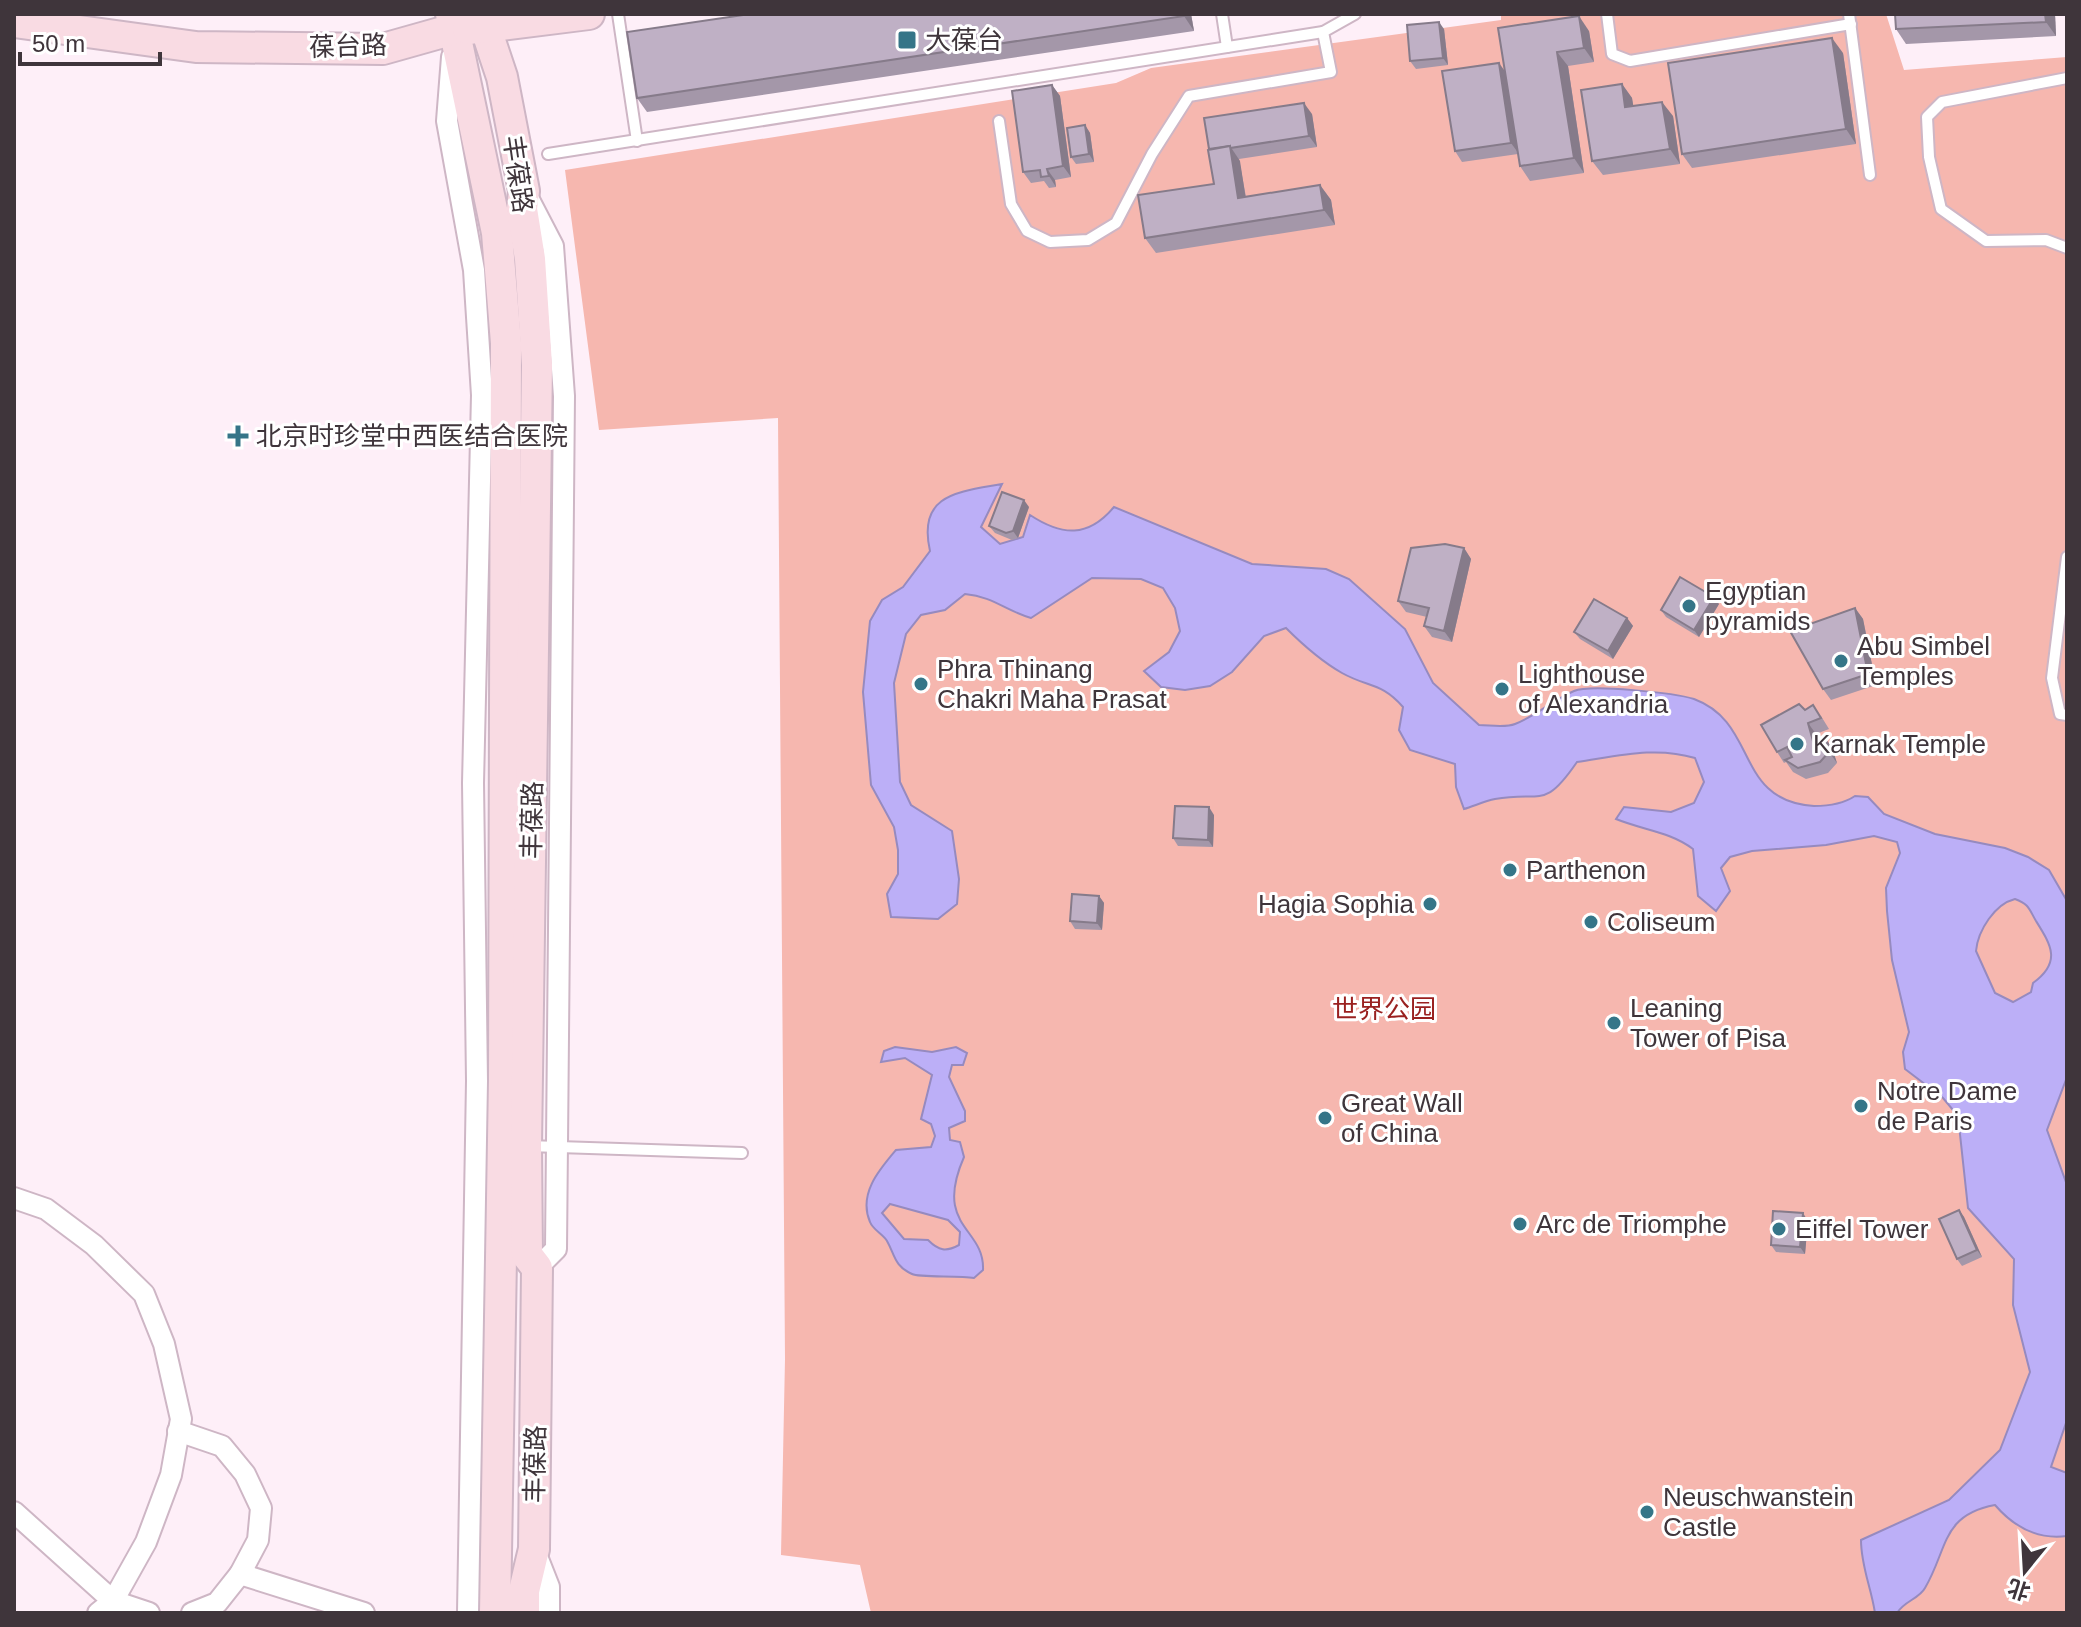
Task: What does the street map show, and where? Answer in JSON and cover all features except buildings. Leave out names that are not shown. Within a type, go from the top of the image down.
[{"type":"main road","name":"葆台路","points":[[14,22],[196,47],[383,49],[453,22],[589,14]]},
{"type":"main road","name":"丰葆路","points":[[484,18],[502,77],[524,191],[522,209],[535,323],[538,430],[501,1145],[527,1255],[537,1268],[534,1549],[524,1591],[524,1613]]},
{"type":"main road","name":"丰葆路","points":[[453,22],[497,233],[506,343],[495,1613]]},
{"type":"street","points":[[524,191],[553,246],[564,396],[556,1249],[537,1268]]},
{"type":"street","points":[[468,1613],[501,1145]]},
{"type":"street","points":[[14,1198],[46,1209],[94,1245],[144,1294],[164,1344],[181,1419],[171,1475],[146,1542],[105,1607]]},
{"type":"street","points":[[178,1431],[222,1446],[245,1474],[261,1508],[258,1540],[240,1574],[217,1603],[192,1613]]},
{"type":"street","points":[[14,1512],[105,1607],[149,1613]]},
{"type":"street","points":[[534,1549],[549,1587],[549,1613]]},
{"type":"street","points":[[240,1574],[364,1613]]},
{"type":"lane","points":[[618,14],[637,141]]},
{"type":"lane","points":[[1222,14],[1227,47]]},
{"type":"lane","points":[[548,154],[1323,32],[1355,14]]},
{"type":"lane","points":[[1607,14],[1612,54],[1630,61],[1850,19],[1870,175]]},
{"type":"lane","points":[[999,121],[1011,204],[1027,231],[1050,242],[1088,240],[1116,223],[1152,154],[1189,96],[1331,72],[1323,32]]},
{"type":"lane","points":[[2067,78],[1942,102],[1927,117],[1929,157],[1941,209],[1986,241],[2046,240],[2067,248]]},
{"type":"lane","points":[[2067,557],[2052,678],[2060,714],[2067,715]]},
{"type":"lane","points":[[501,1145],[742,1153]]},
{"type":"green space","name":"世界公园","points":[[1501,14],[1886,14],[1904,70],[2067,57],[2067,1613],[871,1613],[860,1565],[781,1555],[785,1359],[778,418],[599,430],[565,170],[1116,83],[1151,68],[1501,20]]},
{"type":"shaded area","points":[[1002,484],[981,527],[1000,544],[1023,537],[1030,515],[1053,527],[1074,530],[1094,524],[1114,507],[1252,564],[1326,569],[1349,579],[1405,629],[1433,683],[1479,725],[1515,724],[1566,695],[1583,689],[1633,690],[1694,699],[1715,710],[1729,725],[1758,776],[1771,791],[1789,801],[1820,806],[1841,803],[1855,796],[1868,797],[1884,814],[1935,834],[2005,848],[2049,870],[2067,901],[2067,1077],[2047,1130],[2067,1185],[2067,1420],[2051,1467],[2067,1473],[2067,1536],[2036,1534],[2018,1526],[1995,1505],[1977,1510],[1955,1525],[1922,1592],[1897,1613],[1875,1613],[1861,1540],[1949,1500],[2000,1450],[2030,1372],[2013,1305],[2014,1259],[1968,1208],[1958,1116],[1943,1098],[1905,1069],[1903,1052],[1909,1032],[1892,960],[1886,888],[1900,853],[1897,842],[1874,836],[1826,845],[1752,851],[1730,857],[1721,868],[1730,891],[1716,911],[1698,896],[1693,849],[1666,835],[1616,819],[1624,807],[1671,812],[1694,803],[1704,782],[1695,758],[1651,752],[1577,762],[1557,787],[1542,796],[1495,799],[1464,809],[1456,787],[1455,764],[1410,750],[1399,730],[1403,707],[1381,689],[1334,668],[1286,628],[1264,636],[1232,672],[1210,686],[1185,690],[1161,687],[1144,671],[1169,652],[1180,631],[1175,608],[1163,588],[1141,579],[1092,578],[1031,618],[984,598],[965,594],[945,610],[921,615],[906,634],[894,683],[900,782],[911,805],[952,831],[959,879],[957,904],[938,919],[891,917],[887,894],[898,874],[898,850],[894,827],[871,785],[863,692],[870,621],[882,600],[903,587],[930,551],[928,532],[935,507],[956,494]],"holes":[[[2015,899],[2028,907],[2046,938],[2051,960],[2048,968],[2033,983],[2031,992],[2013,1002],[1995,993],[1976,951],[1984,927],[1994,912]]]},
{"type":"shaded area","points":[[895,1047],[932,1052],[956,1047],[967,1053],[963,1065],[952,1065],[949,1077],[965,1111],[965,1121],[949,1128],[950,1140],[960,1142],[964,1157],[956,1180],[954,1199],[957,1213],[981,1256],[983,1270],[974,1278],[916,1275],[906,1271],[870,1222],[868,1192],[883,1166],[896,1150],[931,1147],[935,1136],[931,1124],[921,1119],[932,1075],[905,1058],[881,1062],[884,1051]],"holes":[[[890,1204],[948,1220],[960,1232],[959,1245],[943,1249],[928,1240],[904,1239],[882,1213]]]},
{"type":"place","name":"大葆台","points":[[907,40]]},
{"type":"place","name":"北京时珍堂中西医结合医院","points":[[238,436]]},
{"type":"place","name":"Egyptian pyramids","points":[[1689,606]]},
{"type":"place","name":"Abu Simbel Temples","points":[[1841,661]]},
{"type":"place","name":"Phra Thinang Chakri Maha Prasat","points":[[921,684]]},
{"type":"place","name":"Lighthouse of Alexandria","points":[[1502,689]]},
{"type":"place","name":"Karnak Temple","points":[[1797,744]]},
{"type":"place","name":"Parthenon","points":[[1510,870]]},
{"type":"place","name":"Hagia Sophia","points":[[1430,904]]},
{"type":"place","name":"Coliseum","points":[[1591,922]]},
{"type":"place","name":"Leaning Tower of Pisa","points":[[1614,1023]]},
{"type":"place","name":"Notre Dame de Paris","points":[[1861,1106]]},
{"type":"place","name":"Great Wall of China","points":[[1325,1118]]},
{"type":"place","name":"Arc de Triomphe","points":[[1520,1224]]},
{"type":"place","name":"Eiffel Tower","points":[[1779,1229]]},
{"type":"place","name":"Neuschwanstein Castle","points":[[1647,1512]]}]
